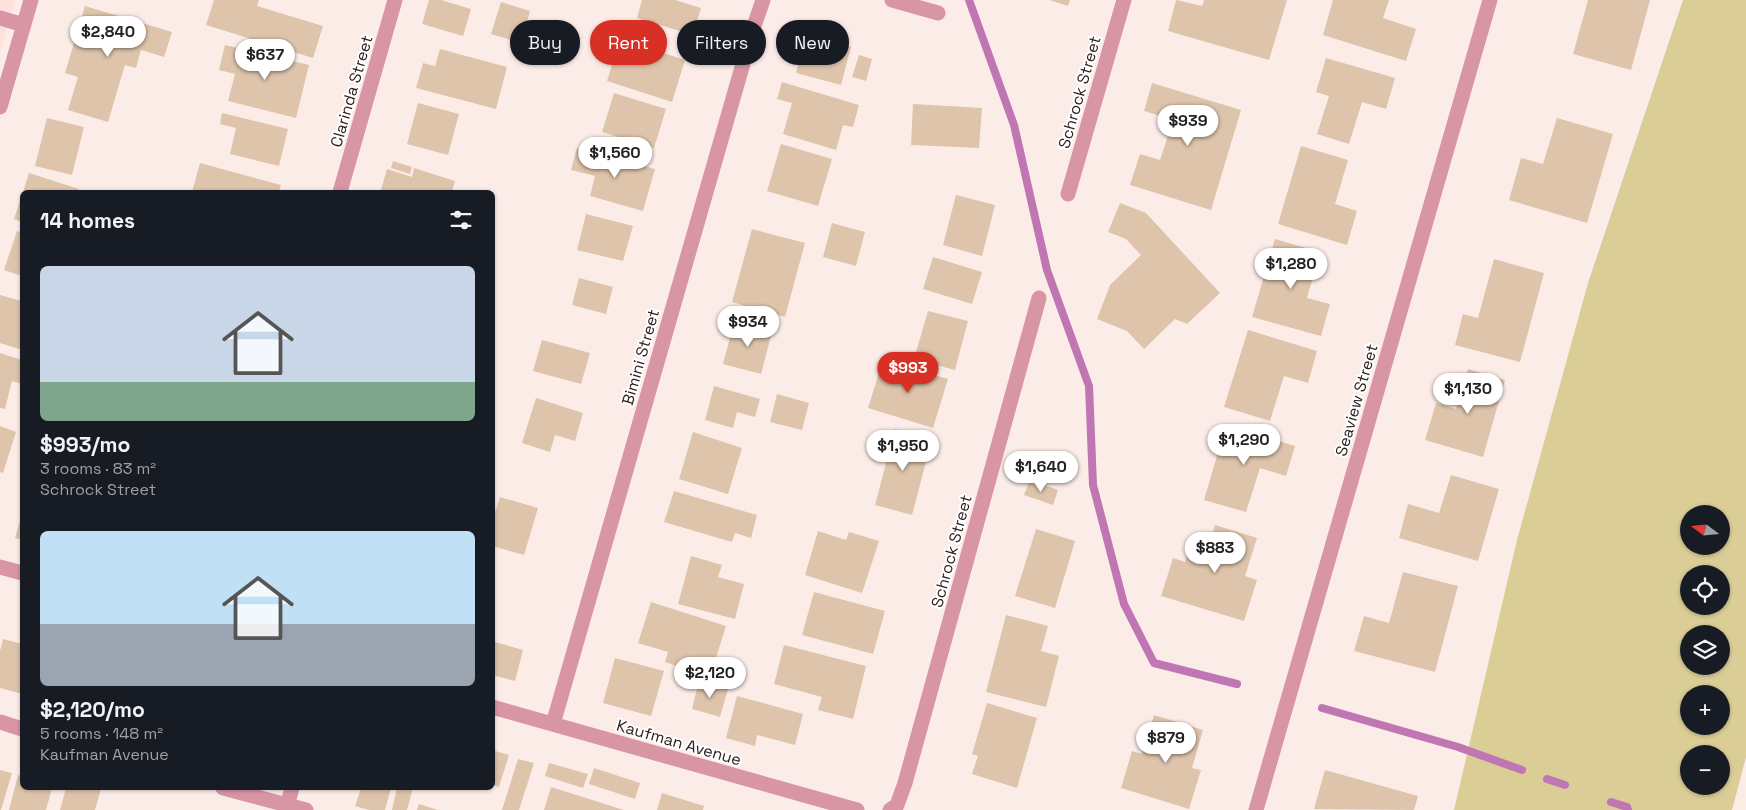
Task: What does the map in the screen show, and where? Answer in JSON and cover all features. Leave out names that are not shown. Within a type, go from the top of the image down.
[{"type":"street","points":[[0,107],[3,87],[31,0]]},
{"type":"street","name":"Clarinda Street","points":[[341,190],[395,0]]},
{"type":"street","name":"Bimini Street","points":[[553,724],[753,29],[763,0]]},
{"type":"street","points":[[892,0],[938,13]]},
{"type":"street","name":"Schrock Street","points":[[1068,194],[1124,0]]},
{"type":"street","name":"Seaview Street","points":[[1256,810],[1490,0]]},
{"type":"street","points":[[0,18],[24,25]]},
{"type":"street","name":"Schrock Street","points":[[890,810],[897,805],[905,783],[1038,298]]},
{"type":"street","points":[[0,566],[20,572]]},
{"type":"street","name":"Kaufman Avenue","points":[[495,708],[856,810]]},
{"type":"street","points":[[0,722],[20,728]]},
{"type":"street","points":[[230,790],[287,807],[306,810]]},
{"type":"street","points":[[287,807],[291,790]]},
{"type":"shaded area","points":[[0,0],[15,0],[0,52]]},
{"type":"shaded area","points":[[1683,0],[1746,0],[1746,757],[1732,810],[1454,810],[1517,540],[1588,283]]},
{"type":"building","points":[[214,0],[259,0],[257,6],[323,26],[313,58],[206,25]]},
{"type":"building","points":[[429,0],[441,0],[471,9],[463,36],[422,24]]},
{"type":"building","points":[[642,0],[675,0],[701,8],[697,20],[677,20],[677,30],[667,27],[667,20],[644,20],[637,18]]},
{"type":"building","points":[[1050,0],[1070,0],[1068,6]]},
{"type":"building","points":[[1176,0],[1202,6],[1204,0],[1287,0],[1269,60],[1168,31]]},
{"type":"building","points":[[1333,0],[1389,0],[1383,18],[1416,29],[1406,61],[1323,35]]},
{"type":"building","points":[[1588,0],[1650,0],[1631,70],[1573,54]]},
{"type":"building","points":[[501,2],[530,11],[527,20],[510,20],[510,40],[491,34]]},
{"type":"building","points":[[85,6],[172,32],[164,57],[141,50],[136,68],[125,65],[108,122],[68,110],[78,77],[65,73]]},
{"type":"building","points":[[225,45],[309,65],[296,118],[228,101],[235,74],[219,70]]},
{"type":"building","points":[[440,49],[507,67],[496,109],[416,88],[423,63],[435,66]]},
{"type":"building","points":[[667,54],[677,57],[677,65],[683,65],[672,102],[607,81],[612,65],[667,65]]},
{"type":"building","points":[[859,55],[872,59],[866,81],[852,77]]},
{"type":"building","points":[[1326,58],[1395,78],[1386,109],[1362,102],[1349,144],[1317,134],[1329,96],[1316,92]]},
{"type":"building","points":[[798,65],[846,65],[841,85],[796,73]]},
{"type":"building","points":[[782,82],[859,105],[853,127],[843,125],[836,150],[783,134],[792,103],[777,99]]},
{"type":"building","points":[[1152,83],[1241,110],[1211,210],[1130,185],[1140,154],[1160,160],[1173,120],[1144,111]]},
{"type":"building","points":[[614,93],[666,109],[654,148],[602,132]]},
{"type":"building","points":[[418,103],[459,114],[448,155],[407,144]]},
{"type":"building","points":[[913,104],[982,108],[979,148],[911,145]]},
{"type":"building","points":[[222,113],[288,129],[279,166],[230,154],[236,128],[220,124]]},
{"type":"building","points":[[47,118],[84,127],[72,175],[35,166]]},
{"type":"building","points":[[1557,118],[1613,134],[1587,223],[1509,200],[1521,158],[1543,164]]},
{"type":"building","points":[[781,144],[832,159],[818,206],[767,191]]},
{"type":"building","points":[[1301,146],[1348,160],[1335,204],[1357,211],[1347,245],[1278,224]]},
{"type":"building","points":[[577,148],[655,169],[643,211],[590,196],[595,176],[571,170]]},
{"type":"building","points":[[393,161],[412,167],[410,174],[391,168]]},
{"type":"building","points":[[200,163],[281,185],[280,190],[193,190]]},
{"type":"building","points":[[414,168],[455,181],[453,190],[381,190],[387,169],[412,177]]},
{"type":"building","points":[[29,173],[79,189],[79,190],[24,190]]},
{"type":"building","points":[[956,195],[995,205],[982,256],[943,245]]},
{"type":"building","points":[[20,200],[20,221],[14,219]]},
{"type":"building","points":[[1120,203],[1146,213],[1220,293],[1187,324],[1175,319],[1144,349],[1127,331],[1097,319],[1110,285],[1141,255],[1126,239],[1108,232]]},
{"type":"building","points":[[586,214],[633,226],[623,261],[577,250]]},
{"type":"building","points":[[832,223],[865,232],[856,266],[823,257]]},
{"type":"building","points":[[752,229],[805,243],[785,317],[732,302]]},
{"type":"building","points":[[17,231],[20,232],[20,275],[4,270]]},
{"type":"building","points":[[1275,239],[1320,252],[1307,298],[1330,304],[1321,336],[1252,317]]},
{"type":"building","points":[[933,257],[982,272],[972,304],[923,289]]},
{"type":"building","points":[[1494,259],[1544,273],[1520,362],[1455,345],[1463,314],[1478,318]]},
{"type":"building","points":[[579,278],[613,287],[606,314],[572,305]]},
{"type":"building","points":[[0,295],[20,300],[20,349],[0,343]]},
{"type":"building","points":[[928,311],[968,321],[955,370],[914,359]]},
{"type":"building","points":[[734,322],[772,332],[761,374],[723,364]]},
{"type":"building","points":[[1248,330],[1317,351],[1308,383],[1284,376],[1270,421],[1224,407]]},
{"type":"building","points":[[542,340],[590,353],[581,384],[533,371]]},
{"type":"building","points":[[0,353],[20,359],[20,383],[12,381],[5,409],[0,408]]},
{"type":"building","points":[[883,360],[948,379],[933,428],[868,408]]},
{"type":"building","points":[[1468,369],[1505,380],[1483,457],[1425,440],[1436,403],[1456,409]]},
{"type":"building","points":[[714,386],[760,399],[755,417],[737,412],[733,428],[705,420]]},
{"type":"building","points":[[777,394],[809,403],[802,430],[770,422]]},
{"type":"building","points":[[536,398],[583,413],[575,441],[555,435],[550,452],[522,443]]},
{"type":"building","points":[[1226,425],[1295,446],[1286,476],[1260,468],[1246,512],[1204,500]]},
{"type":"building","points":[[0,426],[16,432],[3,473],[0,472]]},
{"type":"building","points":[[895,429],[932,439],[912,515],[875,505]]},
{"type":"building","points":[[693,432],[742,448],[728,494],[679,479]]},
{"type":"building","points":[[1041,455],[1062,462],[1057,476],[1036,468]]},
{"type":"building","points":[[1451,475],[1499,489],[1478,561],[1399,538],[1408,504],[1439,513]]},
{"type":"building","points":[[1030,480],[1058,490],[1053,505],[1024,495]]},
{"type":"building","points":[[674,491],[757,515],[751,538],[735,533],[732,542],[664,522]]},
{"type":"building","points":[[500,497],[538,508],[524,555],[495,547],[495,513]]},
{"type":"building","points":[[20,520],[20,539],[15,538]]},
{"type":"building","points":[[1215,525],[1257,538],[1245,576],[1257,580],[1244,621],[1161,596],[1173,558],[1185,562],[1193,537],[1210,542]]},
{"type":"building","points":[[1036,529],[1075,541],[1055,608],[1015,596]]},
{"type":"building","points":[[818,531],[846,540],[849,532],[879,541],[862,593],[805,575]]},
{"type":"building","points":[[691,556],[722,565],[718,577],[744,584],[735,619],[678,604]]},
{"type":"building","points":[[1403,572],[1458,586],[1435,672],[1354,651],[1364,616],[1389,623]]},
{"type":"building","points":[[814,592],[885,611],[873,654],[802,635]]},
{"type":"building","points":[[651,602],[726,626],[710,677],[665,662],[668,652],[638,643]]},
{"type":"building","points":[[1006,615],[1048,626],[1041,651],[1059,656],[1046,707],[986,692]]},
{"type":"building","points":[[3,639],[20,643],[20,693],[0,688],[0,651]]},
{"type":"building","points":[[495,642],[523,650],[515,681],[495,676]]},
{"type":"building","points":[[784,645],[866,666],[853,719],[818,710],[822,697],[774,684]]},
{"type":"building","points":[[615,658],[664,671],[651,716],[603,703]]},
{"type":"building","points":[[699,681],[728,689],[720,717],[692,709]]},
{"type":"building","points":[[737,696],[803,714],[795,745],[757,735],[755,746],[726,738]]},
{"type":"building","points":[[987,703],[1037,718],[1017,788],[972,774],[978,756],[972,754]]},
{"type":"building","points":[[1154,715],[1203,730],[1192,768],[1201,770],[1189,809],[1121,788],[1132,751],[1142,754]]},
{"type":"building","points":[[495,751],[509,755],[499,787],[495,786]]},
{"type":"building","points":[[518,759],[534,763],[519,810],[502,810]]},
{"type":"building","points":[[549,763],[588,774],[583,788],[545,776]]},
{"type":"building","points":[[594,768],[640,783],[635,799],[589,784]]},
{"type":"building","points":[[0,770],[12,773],[1,810],[0,810]]},
{"type":"building","points":[[1325,770],[1418,796],[1414,810],[1314,809]]},
{"type":"building","points":[[18,775],[20,776],[20,790],[51,790],[46,810],[9,810]]},
{"type":"building","points":[[551,787],[624,810],[544,810]]},
{"type":"building","points":[[65,790],[101,790],[95,810],[60,810]]},
{"type":"building","points":[[360,790],[390,790],[385,810],[369,810],[355,806]]},
{"type":"building","points":[[397,790],[412,790],[407,810],[392,810]]},
{"type":"building","points":[[662,793],[704,806],[703,810],[657,810]]},
{"type":"building","points":[[419,804],[438,810],[417,810]]},
{"type":"waterway","points":[[969,0],[1014,125],[1047,270],[1089,386],[1093,485],[1124,604],[1154,663],[1237,684]]},
{"type":"waterway","points":[[1322,708],[1458,747],[1522,770]]},
{"type":"waterway","points":[[1547,779],[1565,785]]},
{"type":"waterway","points":[[1611,802],[1627,807],[1628,810]]}]
